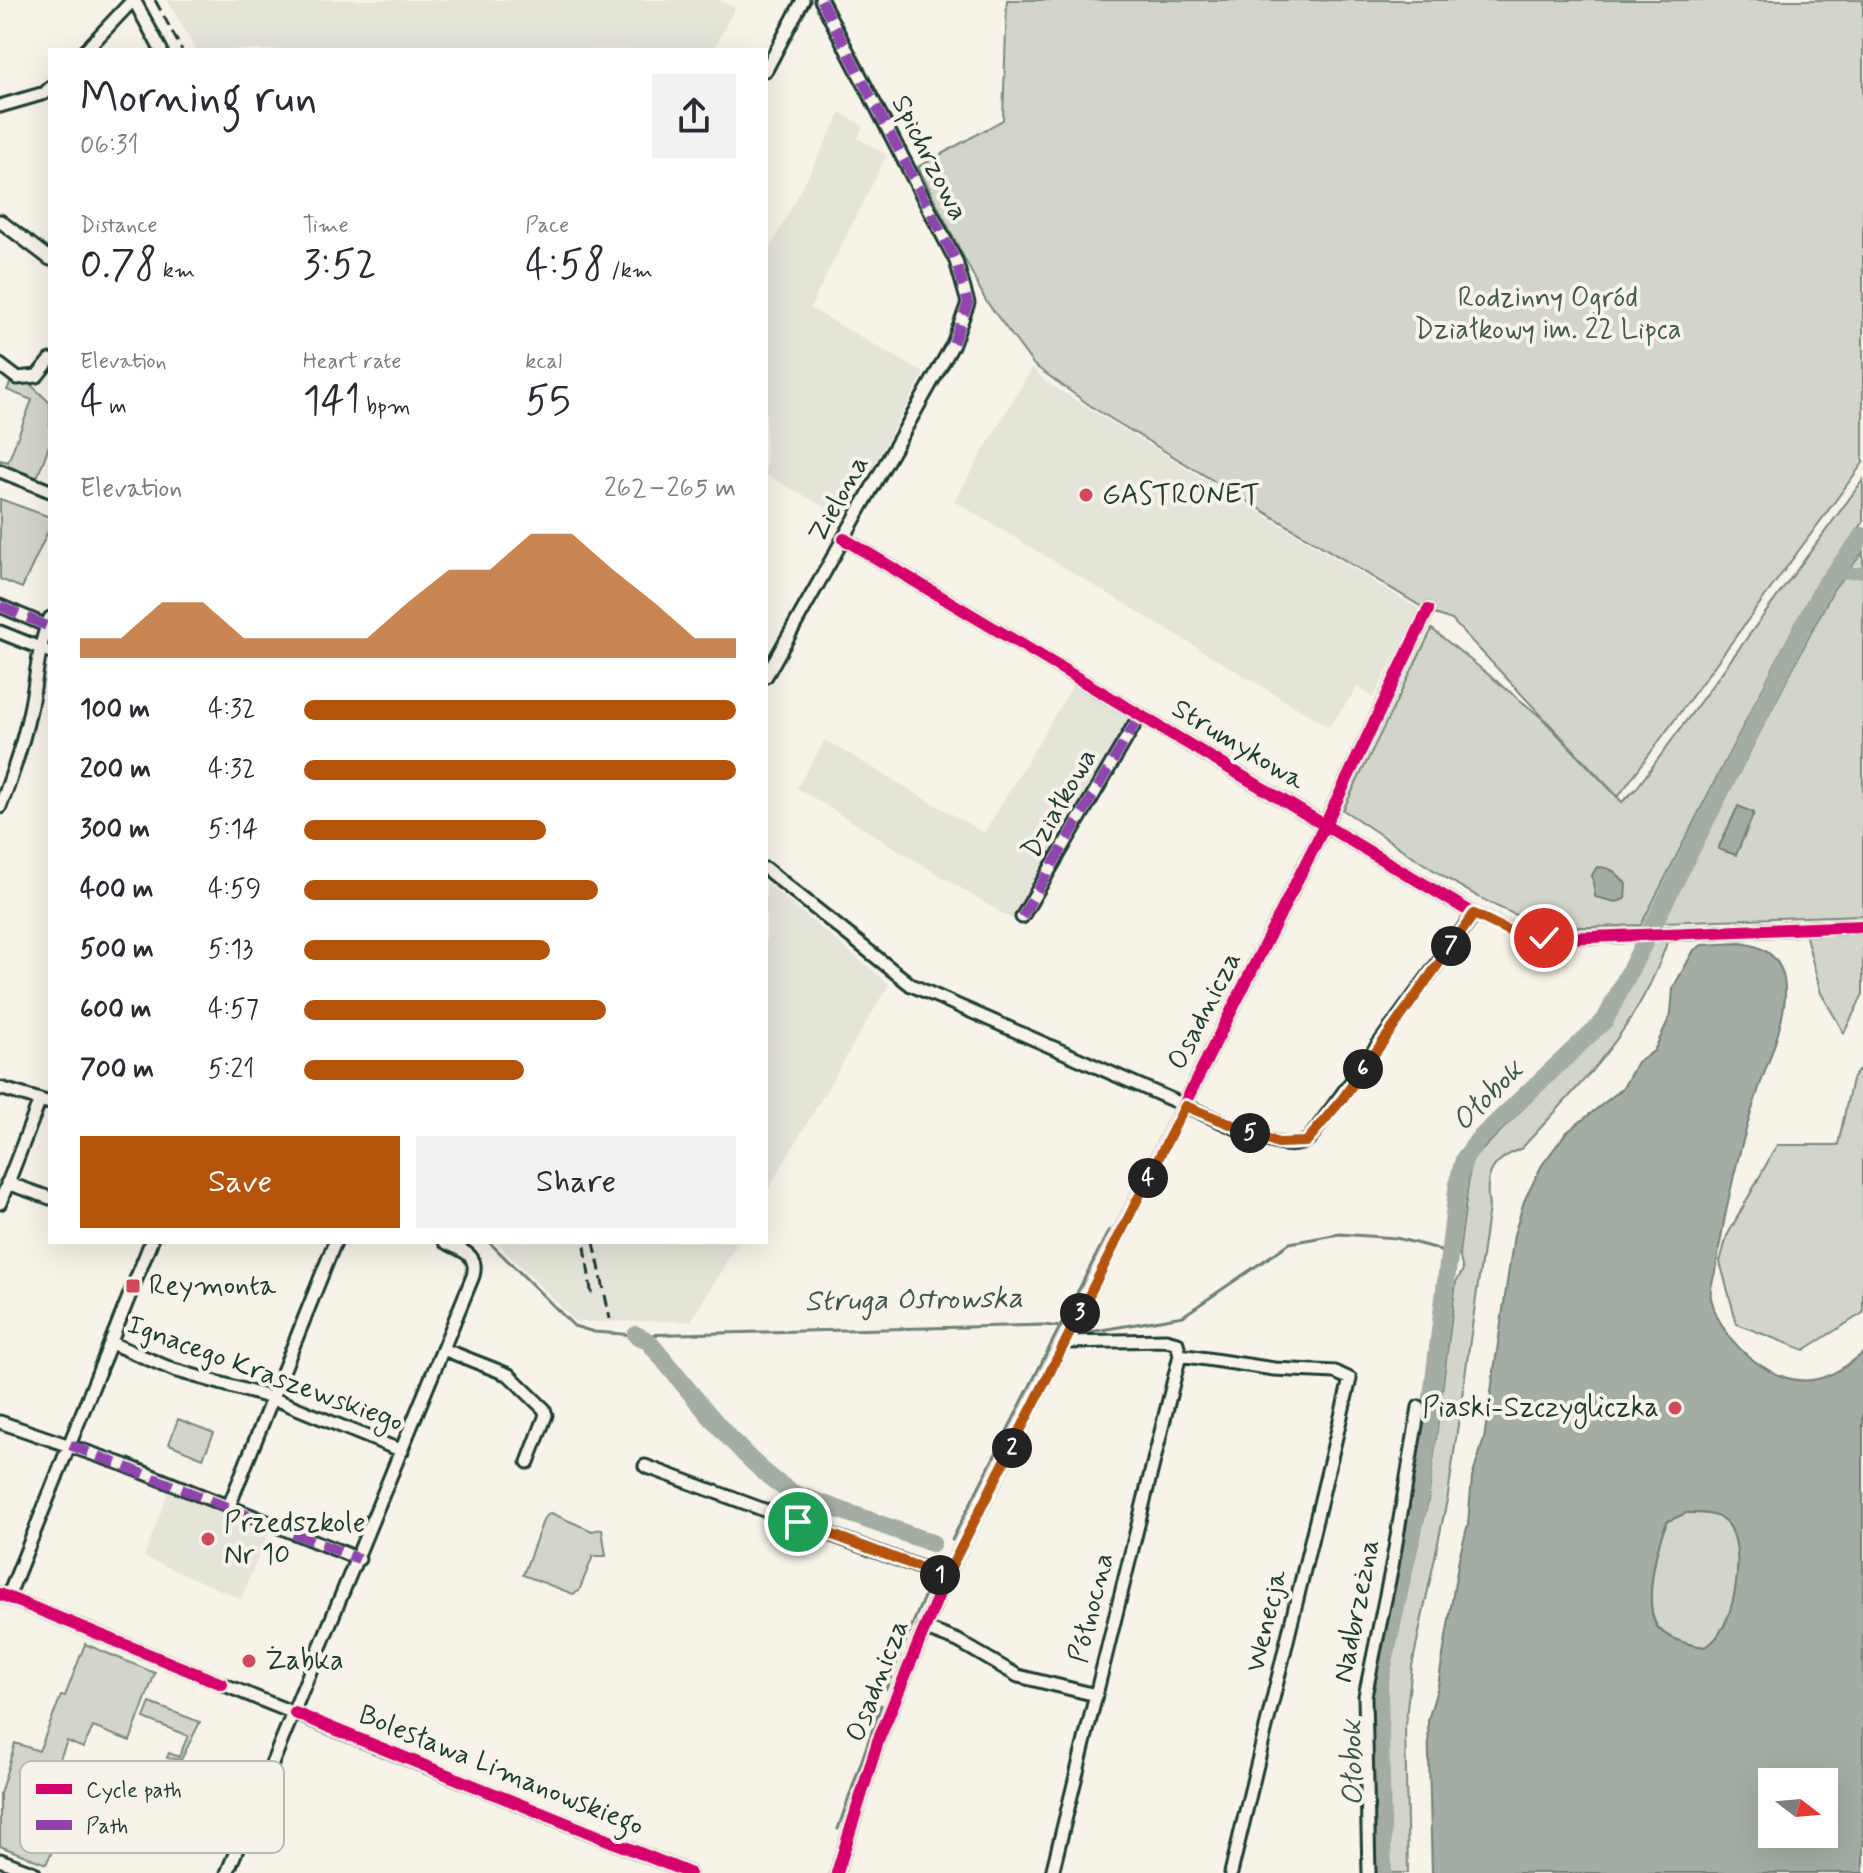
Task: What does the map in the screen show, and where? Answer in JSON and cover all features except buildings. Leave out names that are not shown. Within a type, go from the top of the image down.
[{"type":"street","points":[[88,48],[133,0],[160,48]]},
{"type":"street","points":[[768,66],[803,0]]},
{"type":"street","name":"Spichrzowa","points":[[821,0],[956,261],[968,303],[953,344]]},
{"type":"street","points":[[0,106],[48,90]]},
{"type":"street","points":[[0,221],[48,257]]},
{"type":"street","name":"Zielona","points":[[768,672],[953,344]]},
{"type":"street","points":[[0,365],[17,378],[37,376],[48,362]]},
{"type":"street","points":[[0,471],[48,490]]},
{"type":"street","name":"Strumykowa","points":[[844,539],[1474,914],[1507,930],[1544,938],[1863,926]]},
{"type":"street","points":[[0,606],[48,622],[38,647],[29,716],[0,807]]},
{"type":"street","name":"Osadnicza","points":[[837,1873],[878,1741],[946,1577],[1185,1106],[1428,610]]},
{"type":"street","points":[[0,632],[48,651]]},
{"type":"street","name":"Działkowa","points":[[1022,917],[1140,715]]},
{"type":"street","points":[[768,871],[911,985],[1185,1106],[1278,1143],[1306,1142],[1343,1098],[1474,914]]},
{"type":"street","points":[[0,1088],[45,1102],[0,1203]]},
{"type":"street","points":[[7,1183],[48,1197]]},
{"type":"street","points":[[4,1596],[70,1445],[150,1244]]},
{"type":"street","points":[[229,1506],[334,1244]]},
{"type":"street","points":[[275,1761],[473,1276],[476,1264],[471,1255],[449,1244]]},
{"type":"street","points":[[1066,1342],[1166,1340],[1177,1343],[1180,1355]]},
{"type":"street","name":"Ignacego Kraszewskiego","points":[[111,1343],[174,1370],[272,1398],[402,1451]]},
{"type":"street","points":[[443,1349],[509,1375],[544,1409],[546,1415],[528,1462]]},
{"type":"street","name":"Wenecja","points":[[1180,1355],[1274,1369],[1335,1372],[1350,1379],[1231,1873]]},
{"type":"street","name":"Północna","points":[[1052,1873],[1180,1355]]},
{"type":"street","name":"Nadbrzeżna","points":[[1369,1873],[1365,1696],[1392,1566],[1419,1407]]},
{"type":"street","points":[[0,1422],[70,1445],[359,1559]]},
{"type":"street","points":[[645,1466],[946,1577]]},
{"type":"street","name":"Bolesława Limanowskiego","points":[[4,1596],[689,1873]]},
{"type":"street","points":[[924,1628],[958,1641],[1018,1676],[1096,1695]]},
{"type":"street","points":[[227,1873],[236,1853]]},
{"type":"street","points":[[0,1860],[27,1872]]},
{"type":"shaded area","points":[[167,0],[719,0],[735,8],[714,48],[195,48]]},
{"type":"shaded area","points":[[841,113],[863,126],[858,138],[887,155],[810,308],[924,373],[845,518],[768,476],[768,252]]},
{"type":"shaded area","points":[[1032,368],[1046,382],[1419,609],[1373,698],[1358,687],[1329,727],[954,501]]},
{"type":"shaded area","points":[[1073,685],[1130,719],[1013,920],[797,788],[825,740],[984,833]]},
{"type":"shaded area","points":[[1738,806],[1754,813],[1736,855],[1718,849]]},
{"type":"shaded area","points":[[1597,867],[1610,869],[1623,880],[1626,884],[1625,899],[1616,902],[1595,897],[1592,875]]},
{"type":"shaded area","points":[[768,885],[889,984],[768,1190]]},
{"type":"shaded area","name":"Piaski-Szczygliczka","points":[[1740,943],[1764,950],[1779,964],[1785,982],[1780,1028],[1751,1113],[1728,1201],[1711,1291],[1714,1309],[1725,1331],[1740,1349],[1759,1365],[1783,1377],[1808,1380],[1831,1375],[1863,1353],[1863,1873],[1432,1873],[1428,1720],[1438,1686],[1459,1558],[1468,1524],[1472,1478],[1484,1439],[1514,1235],[1524,1201],[1542,1165],[1566,1133],[1623,1088],[1637,1062],[1654,1051],[1671,1014],[1673,988],[1694,950],[1702,945]],"holes":[[[1686,1513],[1708,1514],[1723,1519],[1734,1535],[1737,1571],[1735,1591],[1723,1627],[1715,1640],[1704,1647],[1679,1641],[1657,1627],[1651,1590],[1656,1558],[1668,1521]]]},
{"type":"shaded area","points":[[498,1244],[737,1244],[691,1321],[576,1322]]},
{"type":"shaded area","name":"Przedszkole Nr 10","points":[[172,1482],[273,1521],[241,1599],[144,1557]]},
{"type":"green space","name":"Rodzinny Ogród Działkowy im. 22 Lipca","points":[[1007,0],[1863,0],[1863,463],[1618,797],[1452,620],[1432,613],[1095,409],[1034,365],[986,301],[918,167],[1003,120]]},
{"type":"green space","points":[[12,379],[27,381],[48,401],[48,448],[37,478],[0,464],[0,460],[8,462],[32,400],[7,390]]},
{"type":"green space","points":[[1863,480],[1863,523],[1814,588],[1641,925],[1557,926],[1530,920],[1459,886],[1343,810],[1432,629],[1541,717],[1622,802],[1636,789]]},
{"type":"green space","points":[[0,499],[48,516],[48,531],[22,588],[0,579]]},
{"type":"green space","points":[[1863,552],[1863,915],[1662,922],[1833,590]]},
{"type":"green space","points":[[1863,932],[1863,994],[1844,1033],[1821,993],[1805,933]]},
{"type":"green space","points":[[1668,940],[1642,1000],[1607,1052],[1522,1148],[1503,1158],[1489,1177],[1489,1207],[1448,1495],[1412,1666],[1405,1726],[1408,1873],[1390,1873],[1385,1686],[1428,1501],[1456,1282],[1463,1270],[1459,1254],[1471,1161],[1609,1022],[1646,943]]},
{"type":"green space","points":[[1863,1065],[1863,1313],[1804,1350],[1737,1324],[1720,1262],[1727,1236],[1777,1145],[1838,1145],[1852,1079]]},
{"type":"green space","points":[[178,1419],[214,1433],[203,1458],[169,1444]]},
{"type":"green space","points":[[551,1513],[592,1531],[602,1529],[606,1556],[593,1556],[579,1591],[573,1594],[523,1575],[544,1518]]},
{"type":"green space","points":[[1686,1513],[1709,1514],[1724,1520],[1734,1536],[1737,1552],[1738,1570],[1731,1608],[1716,1638],[1706,1647],[1685,1643],[1660,1629],[1651,1602],[1653,1572],[1664,1530],[1668,1521]]},
{"type":"green space","points":[[85,1644],[155,1673],[130,1741],[93,1727],[83,1748],[67,1741],[59,1761],[20,1761],[20,1853],[51,1853],[46,1864],[0,1846],[0,1794],[15,1743],[39,1751],[61,1696],[65,1696]]},
{"type":"green space","points":[[150,1703],[200,1722],[181,1760],[167,1758],[169,1753],[179,1757],[188,1736],[144,1718]]},
{"type":"waterway","name":"Ołobok","points":[[1383,1873],[1379,1685],[1420,1496],[1458,1182],[1464,1159],[1478,1140],[1605,1020],[1824,586],[1863,536]]},
{"type":"waterway","points":[[1834,574],[1863,572]]},
{"type":"waterway","points":[[952,1540],[1109,1230]]},
{"type":"waterway","name":"Struga Ostrowska","points":[[1076,1330],[1084,1333],[1183,1316],[1290,1243],[1339,1234],[1396,1238],[1435,1248],[1451,1258]]},
{"type":"waterway","name":"Struga Ostrowska","points":[[491,1244],[574,1326],[594,1332],[636,1335],[1044,1325],[1069,1328]]},
{"type":"waterway","name":"Struga Ostrowska","points":[[636,1335],[648,1341],[736,1445],[775,1481],[793,1493],[932,1543]]},
{"type":"waterway","points":[[886,1689],[930,1582]]},
{"type":"waterway","points":[[838,1829],[881,1705]]},
{"type":"railway","points":[[155,0],[181,48]]},
{"type":"railway","points":[[594,1244],[610,1319]]},
{"type":"railway","points":[[585,1246],[592,1298]]},
{"type":"marked path","points":[[821,0],[956,261],[968,303],[953,344]]},
{"type":"marked path","points":[[0,606],[47,626]]},
{"type":"marked path","points":[[1022,917],[1140,715]]},
{"type":"marked path","points":[[1185,1106],[1278,1143],[1306,1142],[1343,1098],[1474,914]]},
{"type":"marked path","points":[[70,1445],[359,1559]]},
{"type":"cycle path","points":[[844,539],[1474,914],[1523,935],[1566,938],[1863,926]]},
{"type":"cycle path","points":[[837,1873],[878,1741],[946,1577],[1325,825],[1428,610]]},
{"type":"cycle path","points":[[0,1594],[222,1684]]},
{"type":"cycle path","points":[[295,1713],[689,1873]]},
{"type":"place","name":"GASTRONET","points":[[1086,495]]},
{"type":"place","name":"Reymonta","points":[[133,1286]]},
{"type":"place","name":"Piaski-Szczygliczka","points":[[1675,1408]]},
{"type":"place","name":"Przedszkole Nr 10","points":[[208,1539]]},
{"type":"place","name":"Żabka","points":[[249,1661]]},
{"type":"route","points":[[798,1522],[946,1577],[1185,1106],[1278,1143],[1295,1145],[1306,1142],[1343,1098],[1474,914],[1507,930],[1544,938]]}]
